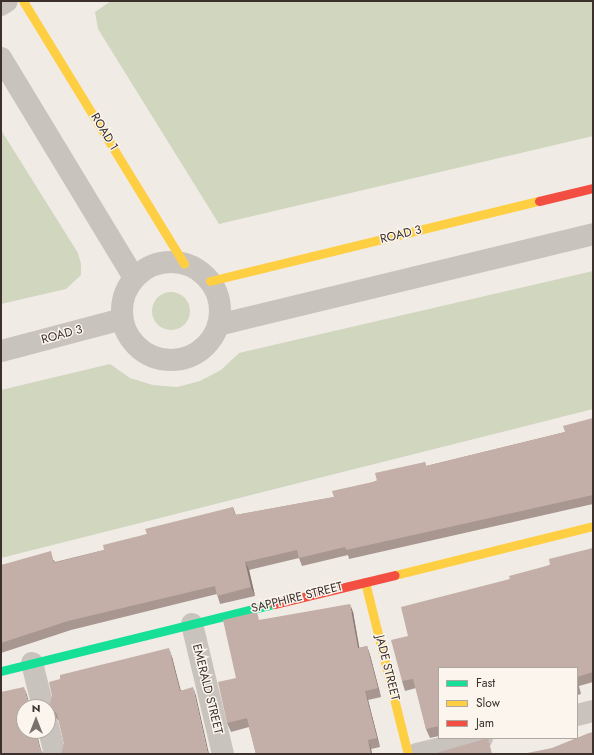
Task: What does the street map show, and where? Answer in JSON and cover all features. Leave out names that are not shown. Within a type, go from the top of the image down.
[{"type":"street","points":[[1,5],[7,1]]},
{"type":"street","name":"ROAD 1","points":[[23,1],[184,264]]},
{"type":"street","points":[[1,58],[134,278]]},
{"type":"street","name":"ROAD 3","points":[[210,281],[593,188]]},
{"type":"street","points":[[218,325],[593,234]]},
{"type":"street","points":[[157,264],[184,264],[210,281],[220,309],[218,325],[202,349],[176,360],[147,354],[127,333],[122,320],[122,305],[134,278],[157,264]]},
{"type":"street","name":"ROAD 3","points":[[1,351],[122,320]]},
{"type":"street","name":"SAPPHIRE STREET","points":[[1,671],[593,526]]},
{"type":"street","name":"JADE STREET","points":[[365,582],[408,754]]},
{"type":"street","name":"EMERALD STREET","points":[[192,624],[223,754]]},
{"type":"street","points":[[32,663],[41,699]]},
{"type":"street","points":[[578,715],[593,711]]},
{"type":"street","points":[[51,739],[55,754]]},
{"type":"street","points":[[417,754],[478,739]]},
{"type":"green space","points":[[111,1],[593,1],[593,136],[219,224],[98,29],[95,12]]},
{"type":"green space","points":[[1,130],[78,253],[81,264],[81,275],[66,289],[1,304]]},
{"type":"green space","points":[[593,271],[593,409],[1,558],[1,390],[110,364],[130,378],[153,385],[177,387],[200,381],[221,370],[239,353]]},
{"type":"green space","points":[[171,292],[181,295],[187,301],[190,311],[187,321],[181,327],[171,330],[161,327],[155,321],[152,311],[155,301],[161,295]]},
{"type":"building","points":[[593,418],[593,495],[346,550],[345,547],[299,558],[297,550],[245,562],[251,587],[217,596],[215,586],[68,621],[1,643],[1,565],[51,551],[54,563],[104,550],[103,545],[147,534],[145,529],[233,507],[235,515],[334,497],[332,491],[377,481],[375,473],[425,462],[426,466],[565,432],[563,426]]},
{"type":"building","points":[[593,548],[593,672],[578,677],[578,667],[438,667],[438,726],[426,729],[413,679],[402,681],[391,640],[408,636],[401,607],[510,579],[509,576],[550,565],[549,559]]},
{"type":"building","points":[[350,604],[358,648],[367,646],[378,688],[365,691],[377,738],[368,740],[371,754],[256,754],[247,718],[227,723],[218,682],[236,678],[223,620],[257,612],[259,620]]},
{"type":"building","points":[[169,648],[180,691],[193,687],[208,754],[61,754],[64,743],[56,713],[56,699],[51,699],[52,696],[49,682],[60,679],[60,675]]},
{"type":"building","points":[[24,687],[27,699],[16,699],[16,739],[37,739],[40,749],[45,754],[1,754],[1,692]]},
{"type":"building","points":[[593,732],[593,754],[522,754],[552,748],[574,739],[578,739],[578,737]]},
{"type":"building","points":[[488,739],[492,754],[433,754]]},
{"type":"traffic: fast","points":[[1,671],[274,604]]},
{"type":"traffic: slow","points":[[23,1],[184,264]]},
{"type":"traffic: slow","points":[[210,281],[539,201]]},
{"type":"traffic: slow","points":[[395,575],[593,526]]},
{"type":"traffic: slow","points":[[365,582],[408,754]]},
{"type":"traffic: jam","points":[[539,201],[593,188]]},
{"type":"traffic: jam","points":[[274,604],[395,575]]}]
